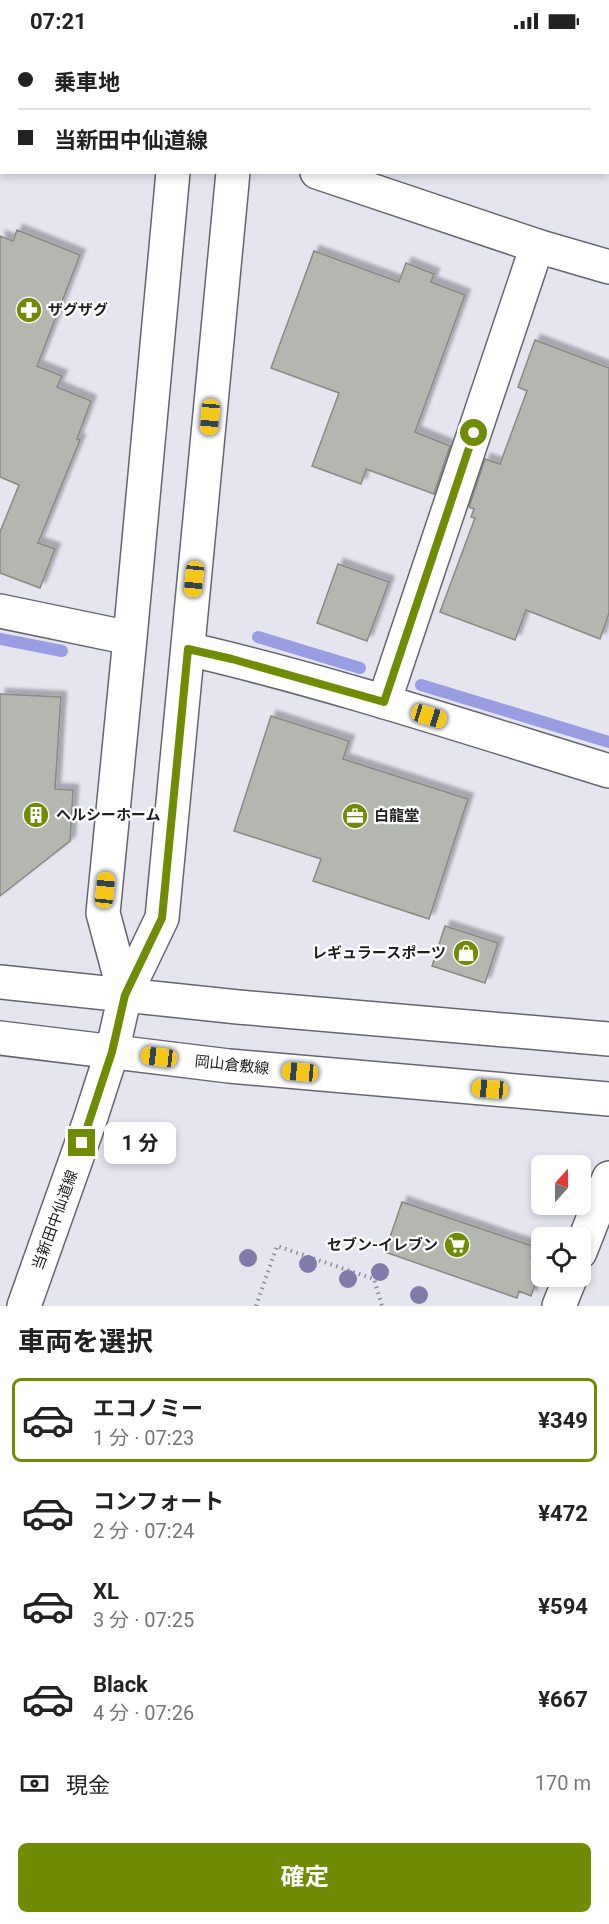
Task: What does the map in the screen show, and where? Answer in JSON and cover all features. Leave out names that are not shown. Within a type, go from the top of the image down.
[{"type":"street","points":[[125,995],[103,913],[173,174]]},
{"type":"street","name":"当新田中仙道線","points":[[24,1306],[86,1133],[112,1052],[125,995],[162,918],[233,174]]},
{"type":"street","points":[[322,174],[537,246],[609,267]]},
{"type":"street","points":[[384,702],[537,246]]},
{"type":"street","points":[[0,611],[130,638]]},
{"type":"street","points":[[188,649],[232,659],[384,702],[609,771]]},
{"type":"street","points":[[0,982],[261,1009],[609,1039]]},
{"type":"street","name":"岡山倉敷線","points":[[0,1038],[229,1066],[609,1099]]},
{"type":"street","points":[[590,1227],[609,1178]]},
{"type":"street","points":[[559,1306],[567,1287]]},
{"type":"path","points":[[256,1306],[277,1246],[374,1279],[382,1306]]},
{"type":"building","points":[[17,230],[80,255],[37,366],[62,376],[57,387],[91,401],[77,439],[80,440],[38,543],[55,549],[40,588],[0,573],[0,532],[19,485],[0,477],[0,236],[13,241]]},
{"type":"building","points":[[314,251],[399,282],[406,263],[434,274],[431,282],[465,295],[415,432],[450,446],[434,494],[366,469],[361,484],[312,466],[339,393],[271,368]]},
{"type":"building","points":[[535,340],[609,368],[609,613],[600,639],[526,610],[515,640],[440,612],[475,518],[471,517],[474,509],[469,507],[485,459],[500,464],[527,391],[518,387]]},
{"type":"building","points":[[338,564],[389,582],[367,641],[317,623]]},
{"type":"building","points":[[0,694],[61,697],[55,789],[73,790],[70,841],[0,896]]},
{"type":"building","points":[[271,716],[349,741],[343,759],[468,799],[429,919],[313,881],[321,859],[234,831]]},
{"type":"building","points":[[445,926],[498,943],[485,983],[432,966]]},
{"type":"building","points":[[402,1202],[531,1246],[531,1287],[534,1287],[531,1296],[519,1291],[517,1298],[385,1252]]},
{"type":"waterway","points":[[258,637],[360,668]]},
{"type":"waterway","points":[[0,639],[62,651]]},
{"type":"waterway","points":[[421,685],[609,742]]},
{"type":"place","name":"ザグザグ","points":[[29,310]]},
{"type":"place","name":"ヘルシーホーム","points":[[36,815]]},
{"type":"place","name":"白龍堂","points":[[355,816]]},
{"type":"place","name":"レギュラースポーツ","points":[[466,953]]},
{"type":"place","name":"セブン-イレブン","points":[[457,1245]]},
{"type":"route","points":[[82,1143],[112,1052],[125,995],[162,918],[188,649],[232,659],[384,702],[474,433]]}]
